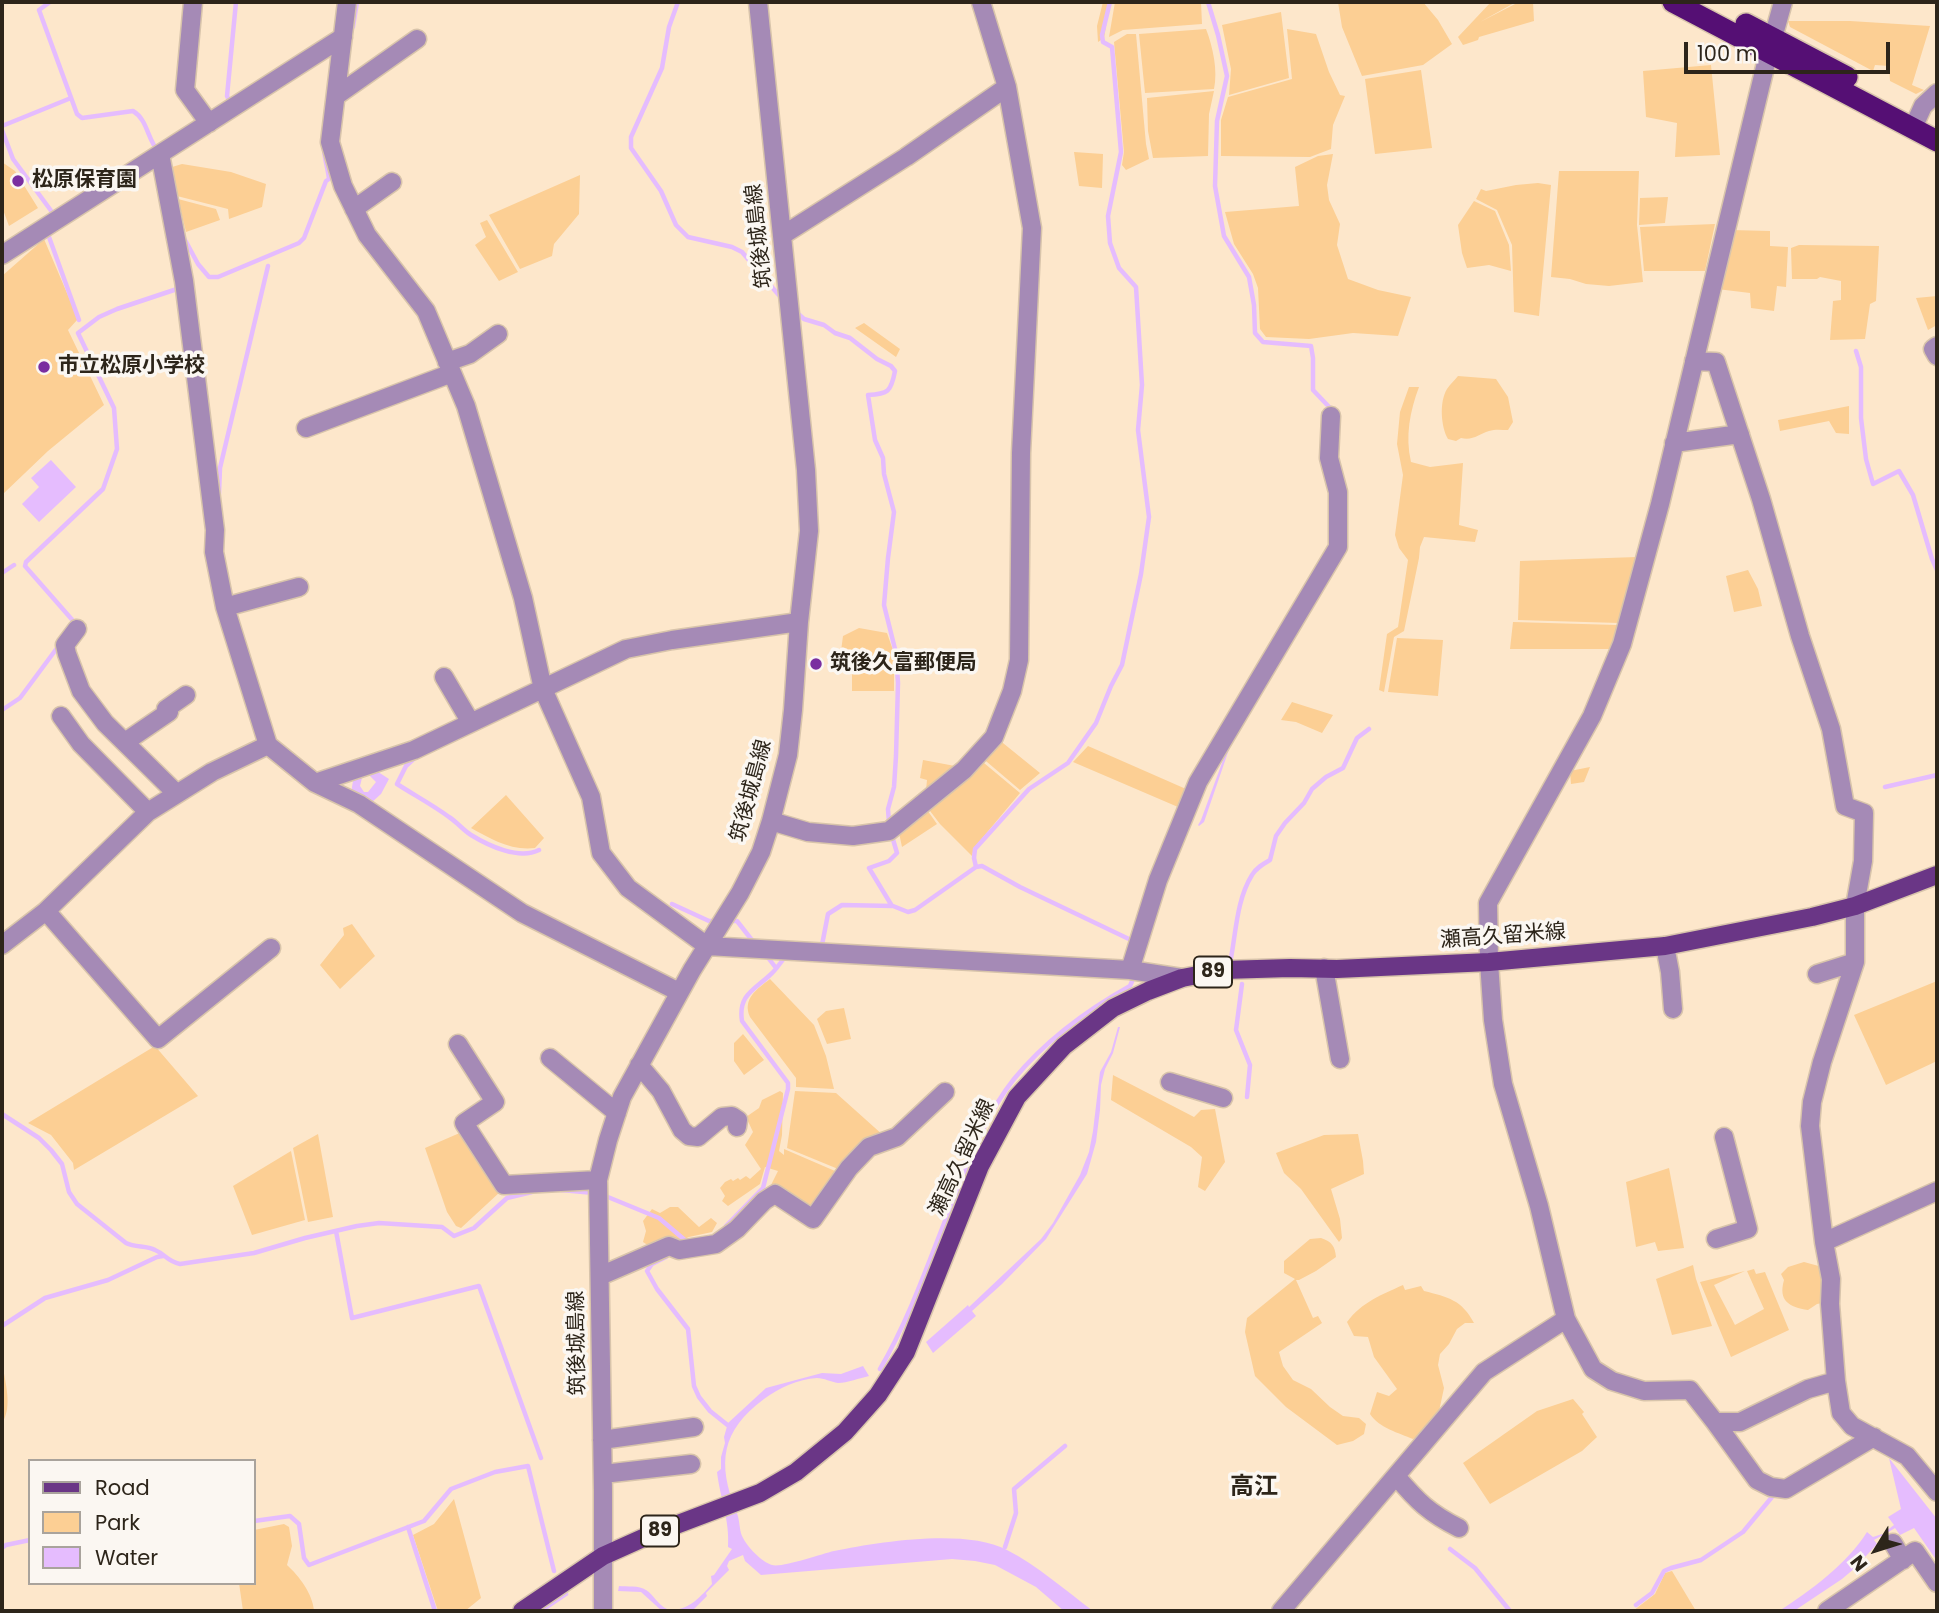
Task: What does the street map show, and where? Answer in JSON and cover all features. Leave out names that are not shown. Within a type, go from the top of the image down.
[{"type":"highway","points":[[1673,2],[1771,46],[1923,123],[1937,141]]},
{"type":"highway","points":[[1704,2],[1771,46]]},
{"type":"main road","name":"瀬高久留米線","points":[[522,1611],[603,1556],[652,1534],[760,1493],[796,1472],[845,1433],[878,1395],[906,1352],[980,1166],[1017,1097],[1064,1046],[1113,1008],[1182,978],[1224,971],[1489,962],[1665,946],[1812,917],[1854,906],[1937,875]]},
{"type":"street","points":[[193,2],[185,90],[209,123]]},
{"type":"street","points":[[347,2],[330,142],[342,186],[367,234],[426,311],[466,406],[523,598],[543,689],[591,797],[601,853],[628,888],[707,946],[1130,970],[1182,978]]},
{"type":"street","name":"筑後城島線","points":[[603,1611],[598,1180],[622,1097],[679,992],[756,863],[771,821],[788,755],[793,710],[808,507],[758,2]]},
{"type":"street","points":[[771,821],[808,832],[853,836],[889,831],[964,770],[994,737],[1012,691],[1019,660],[1021,453],[1031,228],[1007,87],[981,2]]},
{"type":"street","points":[[1783,2],[1660,504],[1622,644],[1592,716],[1488,904],[1489,962],[1493,1020],[1503,1084],[1539,1206],[1566,1319],[1593,1369],[1612,1381],[1644,1391],[1690,1390],[1758,1480],[1771,1488],[1786,1489],[1874,1437]]},
{"type":"street","points":[[2,255],[343,37]]},
{"type":"street","points":[[336,96],[417,39]]},
{"type":"street","points":[[783,235],[906,157],[1007,87]]},
{"type":"street","points":[[1923,123],[1923,106],[1937,93]]},
{"type":"street","points":[[160,155],[184,286],[215,530],[214,552],[225,607],[268,745],[315,783],[359,804],[522,913],[679,992]]},
{"type":"street","points":[[354,209],[391,182]]},
{"type":"street","points":[[306,428],[449,367],[498,334]]},
{"type":"street","points":[[1937,346],[1933,349],[1937,356]]},
{"type":"street","points":[[1694,361],[1716,362],[1831,729],[1845,806],[1864,813],[1863,861],[1854,906],[1855,962],[1822,1062],[1812,1102],[1810,1126],[1831,1279],[1830,1304],[1841,1413],[1852,1426],[1907,1456],[1937,1492]]},
{"type":"street","points":[[1130,970],[1158,880],[1198,782],[1338,547],[1338,492],[1329,458],[1331,416]]},
{"type":"street","points":[[1674,443],[1740,434]]},
{"type":"street","points":[[225,607],[299,587]]},
{"type":"street","points":[[315,783],[414,750],[626,649],[799,622]]},
{"type":"street","points":[[77,629],[65,645],[81,691],[105,723],[177,794]]},
{"type":"street","points":[[444,677],[471,723]]},
{"type":"street","points":[[125,742],[169,712],[166,709],[186,695]]},
{"type":"street","points":[[61,716],[81,744],[148,812]]},
{"type":"street","points":[[2,945],[47,911],[148,812],[212,772],[268,745]]},
{"type":"street","points":[[47,911],[158,1039],[271,948]]},
{"type":"street","points":[[1665,946],[1673,1009]]},
{"type":"street","points":[[1817,974],[1855,962]]},
{"type":"street","points":[[1324,968],[1340,1059]]},
{"type":"street","points":[[458,1044],[495,1102],[464,1123],[505,1185],[598,1180]]},
{"type":"street","points":[[550,1058],[617,1113]]},
{"type":"street","points":[[639,1065],[661,1091],[682,1130],[689,1136],[698,1137],[722,1118],[732,1116],[738,1120],[737,1127]]},
{"type":"street","points":[[1170,1082],[1223,1098]]},
{"type":"street","points":[[600,1276],[669,1246],[679,1250],[716,1244],[737,1229],[764,1201],[775,1194],[813,1219],[849,1168],[869,1147],[897,1137],[945,1092]]},
{"type":"street","points":[[1716,1239],[1748,1229],[1724,1137]]},
{"type":"street","points":[[1824,1242],[1937,1191]]},
{"type":"street","points":[[1281,1611],[1484,1372],[1566,1319]]},
{"type":"street","points":[[1715,1422],[1740,1422],[1808,1389],[1836,1381]]},
{"type":"street","points":[[603,1440],[694,1427]]},
{"type":"street","points":[[603,1474],[691,1464]]},
{"type":"street","points":[[1396,1476],[1421,1505],[1440,1519],[1459,1528]]},
{"type":"street","points":[[1893,1543],[1903,1560]]},
{"type":"street","points":[[1827,1611],[1915,1551],[1937,1583]]},
{"type":"green space","points":[[1103,2],[1110,2],[1104,38],[1098,42],[1097,26]]},
{"type":"green space","points":[[1115,2],[1201,2],[1202,24],[1123,30],[1109,37]]},
{"type":"green space","points":[[1338,2],[1423,2],[1438,20],[1452,44],[1423,65],[1362,76],[1342,27]]},
{"type":"green space","points":[[1491,2],[1516,2],[1480,22],[1519,2],[1533,2],[1534,21],[1479,37],[1478,40],[1463,45],[1458,37]]},
{"type":"green space","points":[[1281,12],[1289,78],[1229,95],[1231,69],[1222,25]]},
{"type":"green space","points":[[1788,21],[1850,21],[1930,26],[1912,85],[1924,90],[1916,94],[1890,81],[1889,66],[1875,65],[1873,71],[1790,27]]},
{"type":"green space","points":[[1206,29],[1214,59],[1214,89],[1145,93],[1139,34]]},
{"type":"green space","points":[[1287,29],[1316,34],[1329,72],[1340,95],[1345,96],[1333,125],[1331,149],[1310,157],[1221,156],[1221,120],[1228,97],[1292,79]]},
{"type":"green space","points":[[1127,34],[1136,34],[1149,159],[1126,170],[1122,165],[1124,152],[1114,42]]},
{"type":"green space","points":[[1711,65],[1720,155],[1675,157],[1677,123],[1646,117],[1643,71]]},
{"type":"green space","points":[[1421,70],[1432,148],[1375,154],[1365,79]]},
{"type":"green space","points":[[1214,91],[1209,114],[1208,156],[1153,158],[1148,131],[1147,98]]},
{"type":"green space","points":[[1074,152],[1103,154],[1102,188],[1079,186]]},
{"type":"green space","points":[[1333,154],[1327,185],[1329,200],[1340,224],[1337,245],[1348,279],[1378,290],[1411,297],[1398,336],[1353,333],[1309,339],[1266,337],[1260,329],[1258,288],[1253,274],[1234,244],[1225,212],[1299,206],[1295,167],[1318,156]]},
{"type":"green space","points":[[2,162],[15,171],[38,208],[9,226],[2,207]]},
{"type":"green space","points":[[182,164],[231,172],[266,184],[262,207],[229,219],[228,209],[177,196],[172,167]]},
{"type":"green space","points":[[1559,171],[1639,171],[1637,225],[1643,282],[1609,286],[1551,277]]},
{"type":"green space","points":[[580,175],[579,214],[554,244],[552,256],[520,269],[489,215]]},
{"type":"green space","points":[[1538,183],[1551,185],[1539,316],[1514,312],[1512,245],[1497,210],[1476,199],[1481,189],[1486,191]]},
{"type":"green space","points":[[1668,197],[1665,223],[1639,225],[1640,198]]},
{"type":"green space","points":[[178,199],[216,209],[220,220],[186,232]]},
{"type":"green space","points":[[1474,201],[1495,211],[1509,245],[1511,271],[1489,265],[1467,268],[1458,225]]},
{"type":"green space","points":[[487,220],[518,272],[499,281],[475,245],[486,237],[480,223]]},
{"type":"green space","points":[[1715,224],[1705,271],[1644,271],[1640,227]]},
{"type":"green space","points":[[1731,230],[1770,231],[1770,246],[1788,247],[1786,287],[1777,286],[1774,311],[1751,308],[1750,293],[1717,289]]},
{"type":"green space","name":"市立松原小学校","points":[[44,239],[78,319],[68,330],[104,405],[48,451],[2,495],[2,276]]},
{"type":"green space","points":[[1799,245],[1879,246],[1876,301],[1870,304],[1865,339],[1830,340],[1833,301],[1841,300],[1841,281],[1820,277],[1792,279],[1791,248]]},
{"type":"green space","points":[[1937,296],[1937,325],[1928,330],[1916,298]]},
{"type":"green space","points":[[864,323],[900,349],[896,357],[855,328]]},
{"type":"green space","points":[[1458,376],[1496,379],[1508,397],[1513,422],[1508,430],[1491,430],[1456,441],[1448,439],[1442,421],[1444,394]]},
{"type":"green space","points":[[1409,387],[1419,387],[1409,424],[1411,462],[1430,467],[1463,463],[1459,525],[1478,530],[1475,542],[1424,537],[1404,631],[1394,637],[1384,692],[1379,690],[1387,634],[1398,627],[1408,560],[1399,548],[1395,535],[1403,475],[1397,444],[1400,412]]},
{"type":"green space","points":[[1849,406],[1849,434],[1836,433],[1829,421],[1780,431],[1778,420]]},
{"type":"green space","points":[[1637,557],[1619,623],[1518,620],[1520,561]]},
{"type":"green space","points":[[1748,570],[1758,589],[1762,606],[1734,612],[1726,576]]},
{"type":"green space","points":[[1513,622],[1617,625],[1611,649],[1510,649]]},
{"type":"green space","points":[[859,628],[887,633],[894,653],[894,691],[852,691],[852,655],[841,651],[843,636]]},
{"type":"green space","points":[[1397,638],[1443,640],[1438,696],[1388,692]]},
{"type":"green space","points":[[1292,702],[1333,715],[1322,733],[1296,722],[1281,720]]},
{"type":"green space","points":[[998,739],[1040,773],[1020,790],[980,756]]},
{"type":"green space","points":[[1088,746],[1186,789],[1178,807],[1073,762]]},
{"type":"green space","points":[[978,758],[1020,793],[974,848],[972,856],[927,807]]},
{"type":"green space","points":[[923,760],[955,766],[926,790],[927,780],[920,778]]},
{"type":"green space","points":[[1590,767],[1584,782],[1571,784],[1570,771]]},
{"type":"green space","points":[[506,795],[544,838],[535,848],[509,846],[471,828]]},
{"type":"green space","points":[[925,807],[937,824],[902,847],[898,828]]},
{"type":"green space","points":[[352,924],[375,956],[340,989],[320,965],[344,935],[343,928]]},
{"type":"green space","points":[[770,979],[814,1025],[826,1056],[834,1089],[796,1087],[796,1078],[750,1017],[749,1000]]},
{"type":"green space","points":[[1937,981],[1937,1061],[1886,1085],[1854,1015]]},
{"type":"green space","points":[[844,1008],[851,1039],[827,1044],[817,1019],[826,1011]]},
{"type":"green space","points":[[743,1034],[764,1060],[744,1075],[734,1061],[734,1043]]},
{"type":"green space","points":[[155,1046],[198,1096],[74,1170],[73,1163],[51,1135],[28,1123]]},
{"type":"green space","points":[[1113,1075],[1194,1117],[1201,1110],[1215,1109],[1225,1162],[1205,1191],[1198,1187],[1202,1157],[1191,1147],[1111,1100]]},
{"type":"green space","points":[[780,1091],[783,1093],[779,1151],[784,1155],[784,1149],[842,1174],[813,1215],[770,1187],[778,1171],[765,1167],[760,1184],[728,1206],[722,1201],[725,1196],[720,1188],[725,1182],[738,1178],[740,1180],[746,1176],[750,1179],[761,1169],[745,1145],[753,1132],[746,1117],[759,1108],[762,1100]]},
{"type":"green space","points":[[795,1091],[836,1093],[884,1136],[843,1171],[787,1148]]},
{"type":"green space","points":[[462,1132],[500,1192],[461,1228],[456,1226],[447,1212],[425,1148]]},
{"type":"green space","points":[[318,1134],[333,1217],[308,1222],[293,1148]]},
{"type":"green space","points":[[1358,1134],[1364,1174],[1331,1189],[1340,1219],[1342,1238],[1339,1242],[1301,1189],[1284,1173],[1276,1153],[1324,1135]]},
{"type":"green space","points":[[291,1151],[305,1220],[252,1235],[233,1186]]},
{"type":"green space","points":[[1669,1168],[1684,1248],[1658,1251],[1655,1242],[1636,1247],[1626,1182]]},
{"type":"green space","points":[[670,1207],[678,1207],[699,1227],[711,1218],[717,1223],[712,1232],[678,1242],[649,1246],[643,1242],[646,1231],[643,1221],[652,1209],[660,1213]]},
{"type":"green space","points":[[1321,1238],[1332,1245],[1336,1257],[1316,1271],[1296,1280],[1313,1318],[1318,1316],[1322,1323],[1279,1352],[1283,1366],[1293,1380],[1311,1389],[1343,1416],[1359,1418],[1366,1424],[1364,1434],[1353,1441],[1337,1445],[1286,1407],[1255,1376],[1245,1332],[1247,1318],[1295,1279],[1284,1273],[1284,1261],[1310,1239]]},
{"type":"green space","points":[[1804,1262],[1826,1268],[1828,1302],[1817,1304],[1808,1310],[1790,1305],[1784,1298],[1784,1280],[1781,1274],[1788,1267]]},
{"type":"green space","points":[[1693,1265],[1712,1326],[1672,1335],[1656,1279]]},
{"type":"green space","points":[[1754,1269],[1756,1274],[1765,1272],[1789,1330],[1731,1357],[1700,1282],[1745,1271],[1714,1285],[1735,1325],[1764,1309],[1747,1271]]},
{"type":"green space","points":[[1403,1285],[1405,1290],[1421,1286],[1424,1291],[1454,1301],[1474,1323],[1465,1323],[1457,1329],[1440,1354],[1438,1365],[1444,1388],[1438,1416],[1429,1429],[1413,1439],[1384,1426],[1370,1414],[1377,1392],[1389,1396],[1397,1389],[1374,1357],[1368,1337],[1354,1336],[1347,1322],[1366,1304]]},
{"type":"green space","points":[[2,1363],[8,1402],[2,1423]]},
{"type":"green space","points":[[1573,1399],[1584,1412],[1582,1414],[1597,1437],[1582,1451],[1490,1504],[1463,1463],[1537,1411]]},
{"type":"green space","points":[[454,1499],[481,1598],[465,1611],[438,1611],[413,1535],[434,1524]]},
{"type":"green space","points":[[284,1524],[289,1527],[292,1546],[287,1565],[305,1586],[314,1611],[243,1611],[239,1585],[256,1585],[256,1530]]},
{"type":"green space","points":[[1672,1571],[1696,1611],[1633,1611],[1655,1594],[1665,1573]]},
{"type":"water","points":[[51,460],[76,487],[39,522],[22,504],[39,487],[31,478]]},
{"type":"water","points":[[1252,703],[1255,705],[1235,732],[1204,822],[1199,826],[1233,733]]},
{"type":"water","points":[[372,768],[389,779],[381,794],[371,803],[351,793],[354,775]],"holes":[[[369,775],[376,782],[368,792],[364,792],[360,786],[362,778]]]},
{"type":"water","points":[[1118,1027],[1113,1053],[1101,1085],[1096,1142],[1087,1174],[1046,1239],[972,1311],[976,1316],[933,1353],[926,1342],[968,1305],[969,1307],[1041,1239],[1053,1223],[1080,1175],[1089,1152],[1100,1072],[1111,1052]]},
{"type":"water","points":[[863,1366],[869,1376],[838,1383],[820,1378],[810,1379],[782,1388],[750,1411],[731,1436],[725,1463],[726,1478],[741,1533],[751,1549],[764,1561],[777,1565],[834,1551],[897,1541],[946,1538],[989,1543],[1030,1563],[1093,1611],[1064,1611],[1036,1587],[995,1565],[952,1559],[761,1575],[745,1561],[743,1555],[729,1561],[729,1570],[692,1611],[662,1611],[641,1592],[618,1591],[619,1586],[643,1588],[661,1605],[674,1610],[698,1599],[712,1584],[711,1576],[732,1549],[728,1547],[726,1518],[717,1472],[721,1469],[728,1423],[766,1388],[822,1373],[841,1374]]},
{"type":"water","points":[[1889,1458],[1937,1519],[1937,1561],[1914,1528],[1900,1535],[1895,1528],[1887,1533],[1886,1531],[1894,1525],[1888,1517],[1901,1509]]},
{"type":"water","points":[[1867,1532],[1873,1537],[1882,1534],[1886,1539],[1881,1536],[1874,1540],[1877,1544],[1842,1579],[1794,1611],[1779,1611],[1839,1566]]},
{"type":"waterway","points":[[50,2],[39,10],[77,114],[82,118],[133,111],[142,119],[158,151]]},
{"type":"waterway","points":[[229,100],[227,96],[236,2]]},
{"type":"waterway","points":[[353,27],[357,2]]},
{"type":"waterway","points":[[678,2],[669,27],[662,68],[631,137],[631,148],[661,191],[676,225],[688,237],[732,247],[742,252],[783,300]]},
{"type":"waterway","points":[[976,867],[975,849],[1029,789],[1068,763],[1096,723],[1122,665],[1141,574],[1149,517],[1138,430],[1142,385],[1136,287],[1119,268],[1110,243],[1108,216],[1121,152],[1112,47],[1103,42],[1102,35],[1110,2]]},
{"type":"waterway","points":[[1208,2],[1227,76],[1217,121],[1215,186],[1224,236],[1249,277],[1255,333],[1263,342],[1311,346],[1313,390],[1332,410]]},
{"type":"waterway","points":[[2,126],[71,98]]},
{"type":"waterway","points":[[2,130],[13,159],[52,212]]},
{"type":"waterway","points":[[184,238],[198,264],[209,277],[218,277],[299,243],[304,238],[329,179],[324,150]]},
{"type":"waterway","points":[[49,237],[79,320]]},
{"type":"waterway","points":[[219,494],[220,468],[268,266]]},
{"type":"waterway","points":[[75,623],[25,566],[26,562],[103,489],[117,449],[114,408],[78,333],[99,317],[177,289]]},
{"type":"waterway","points":[[794,310],[804,319],[850,338],[895,371],[888,391],[868,395],[875,440],[883,458],[884,474],[894,512],[884,605],[896,653],[898,683],[896,756],[894,787],[888,809],[889,823]]},
{"type":"waterway","points":[[1856,351],[1861,367],[1861,418],[1866,459],[1873,484],[1899,471],[1913,495],[1937,570]]},
{"type":"waterway","points":[[2,573],[14,565]]},
{"type":"waterway","points":[[2,710],[20,698],[60,644]]},
{"type":"waterway","points":[[1231,958],[1240,905],[1252,875],[1270,860],[1276,836],[1304,803],[1312,789],[1343,768],[1357,738],[1369,729]]},
{"type":"waterway","points":[[418,755],[406,766],[397,784],[486,843],[513,853],[539,850]]},
{"type":"waterway","points":[[1885,787],[1937,775]]},
{"type":"waterway","points":[[892,836],[897,853],[889,861],[869,868],[892,906]]},
{"type":"waterway","points":[[818,945],[822,945],[828,914],[842,905],[893,906],[908,912],[915,910],[976,867],[982,866],[1131,940]]},
{"type":"waterway","points":[[672,904],[709,921],[717,921]]},
{"type":"waterway","points":[[729,921],[737,921],[755,944]]},
{"type":"waterway","points":[[766,955],[776,968]]},
{"type":"waterway","points":[[726,1226],[763,1188],[788,1089],[788,1083],[742,1021],[742,1005],[748,994],[772,973],[785,957]]},
{"type":"waterway","points":[[880,1369],[912,1305],[974,1148],[1004,1092],[1026,1065],[1053,1039],[1098,1005],[1130,986],[1133,979]]},
{"type":"waterway","points":[[1242,984],[1236,1030],[1250,1065],[1247,1097]]},
{"type":"waterway","points":[[2,1114],[39,1138],[51,1150],[62,1164],[69,1192],[77,1204],[126,1243],[152,1248],[180,1264],[254,1253],[305,1238],[379,1223],[442,1227],[454,1236],[474,1228],[507,1198],[532,1192]]},
{"type":"waterway","points":[[561,1190],[594,1193]]},
{"type":"waterway","points":[[603,1195],[659,1218],[686,1241],[684,1243]]},
{"type":"waterway","points":[[336,1231],[352,1318],[479,1286],[541,1458]]},
{"type":"waterway","points":[[2,1326],[45,1298],[108,1280],[163,1256]]},
{"type":"waterway","points":[[666,1257],[652,1264],[647,1271],[657,1289],[688,1329],[694,1386],[699,1397],[710,1411],[730,1427]]},
{"type":"waterway","points":[[1005,1547],[1016,1513],[1014,1489],[1065,1446]]},
{"type":"waterway","points":[[256,1521],[290,1516],[299,1524],[304,1558],[309,1565],[424,1521],[451,1489],[495,1472],[528,1466],[554,1571]]},
{"type":"waterway","points":[[1636,1605],[1652,1593],[1664,1571],[1701,1560],[1743,1532],[1772,1497]]},
{"type":"waterway","points":[[408,1527],[435,1611]]},
{"type":"waterway","points":[[2,1548],[28,1540]]},
{"type":"waterway","points":[[1450,1549],[1475,1568],[1510,1611]]},
{"type":"waterway","points":[[541,1611],[566,1594]]},
{"type":"place","name":"松原保育園","points":[[18,181]]},
{"type":"place","name":"市立松原小学校","points":[[44,367]]},
{"type":"place","name":"筑後久富郵便局","points":[[816,664]]},
{"type":"district","name":"高江","points":[[1254,1488]]}]
